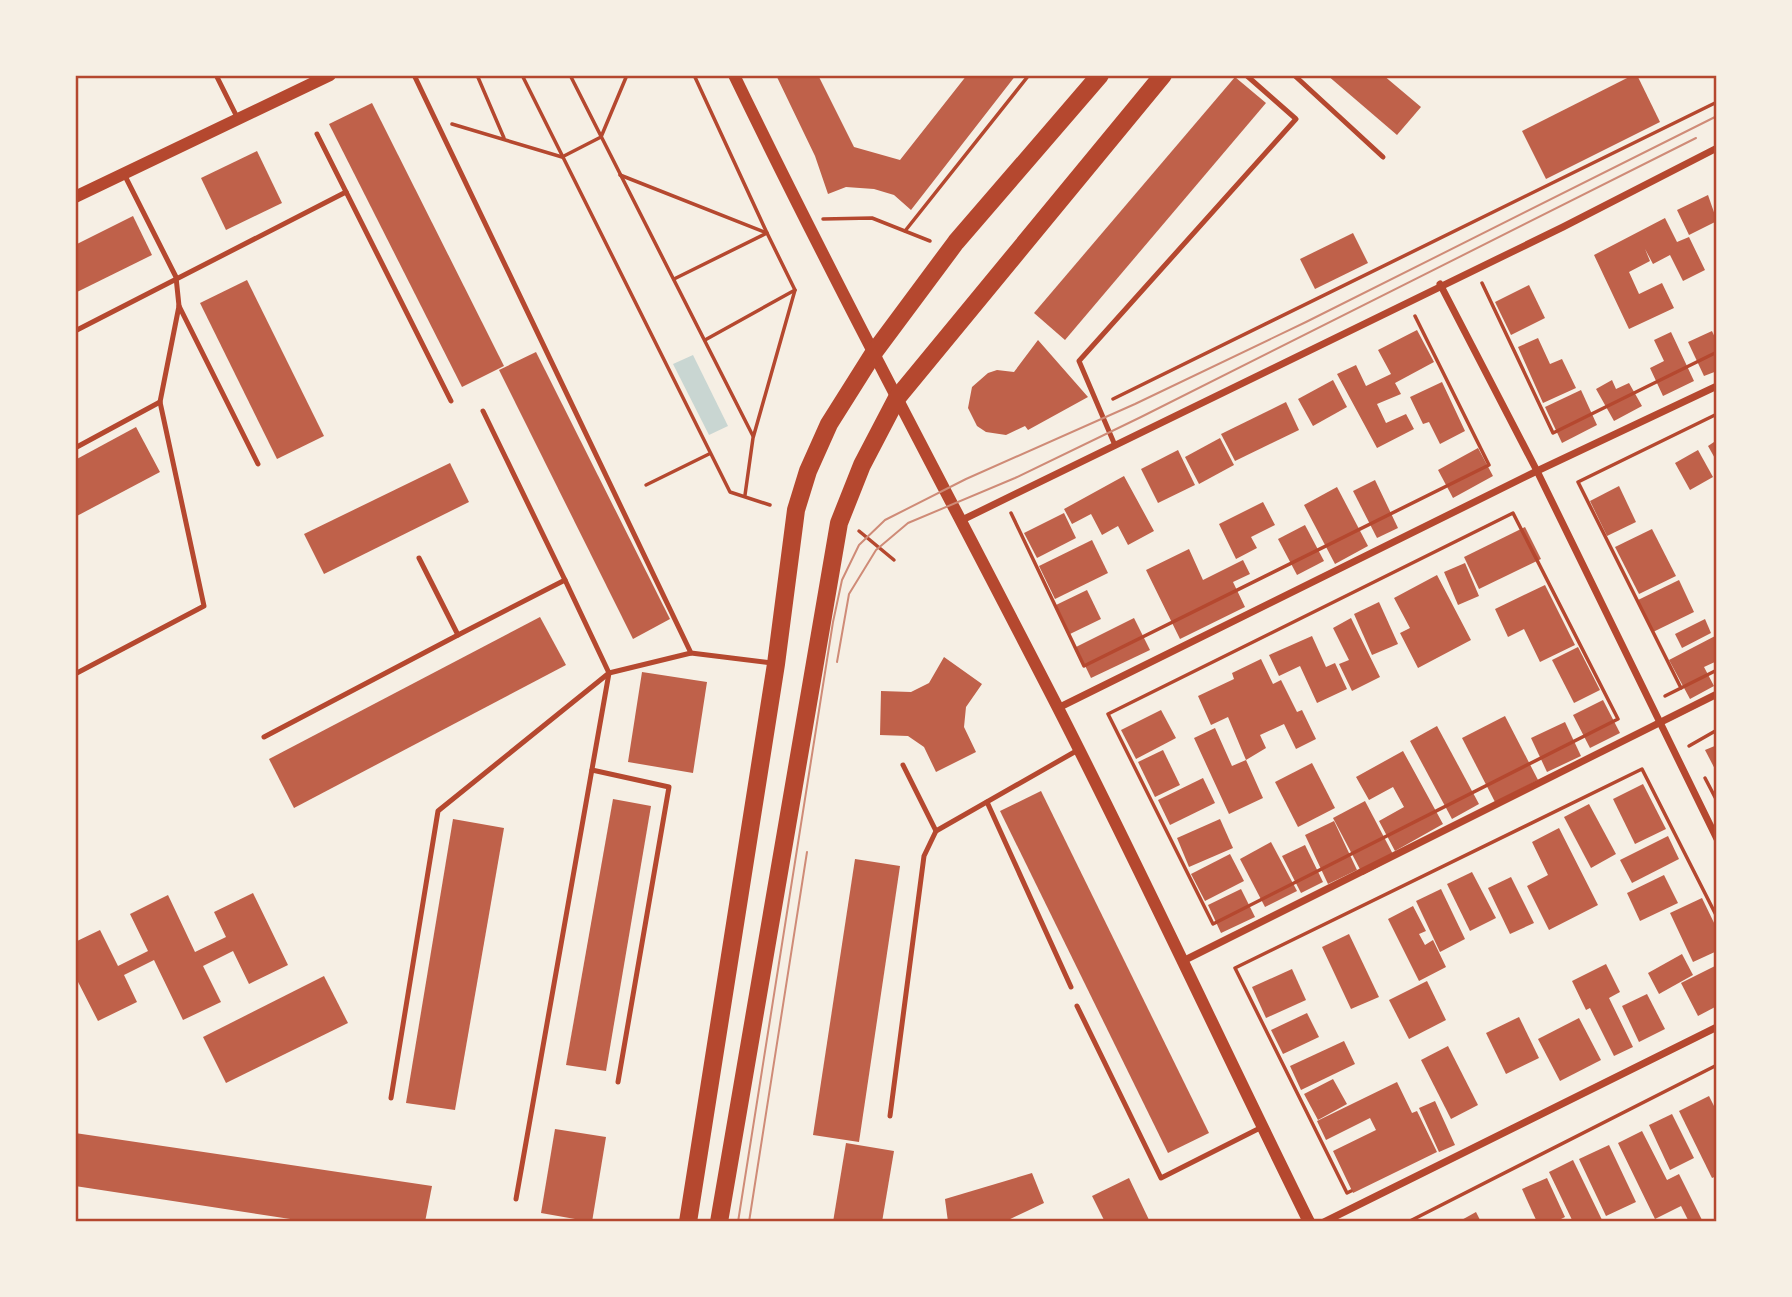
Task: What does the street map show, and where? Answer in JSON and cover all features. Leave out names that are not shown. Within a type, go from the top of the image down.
[{"type":"main road","points":[[688,1222],[776,664],[796,507],[829,424],[875,351],[956,242],[1100,75]]},
{"type":"main road","points":[[719,1222],[839,523],[862,466],[897,398],[1163,75]]},
{"type":"street","points":[[75,197],[330,75]]},
{"type":"street","points":[[734,75],[804,222],[875,351],[1058,708],[1309,1222]]},
{"type":"street","points":[[960,521],[1440,284],[1563,227],[1717,148]]},
{"type":"street","points":[[1440,284],[1537,471],[1717,839]]},
{"type":"street","points":[[1058,708],[1537,471],[1717,386]]},
{"type":"street","points":[[1181,963],[1660,720],[1717,694]]},
{"type":"street","points":[[1324,1222],[1717,1027]]},
{"type":"lane","points":[[216,75],[238,119]]},
{"type":"lane","points":[[414,75],[691,653]]},
{"type":"lane","points":[[1114,443],[1079,361],[1296,119],[1246,75]]},
{"type":"lane","points":[[1294,75],[1383,157]]},
{"type":"lane","points":[[317,134],[451,401]]},
{"type":"lane","points":[[75,674],[204,606],[160,402],[178,306],[176,277],[124,174]]},
{"type":"lane","points":[[75,331],[346,192]]},
{"type":"lane","points":[[178,306],[258,464]]},
{"type":"lane","points":[[75,448],[160,402]]},
{"type":"lane","points":[[482,411],[609,673],[516,1199]]},
{"type":"lane","points":[[419,558],[458,635]]},
{"type":"lane","points":[[264,737],[565,580]]},
{"type":"lane","points":[[391,1098],[438,811],[609,673],[691,653],[776,664]]},
{"type":"lane","points":[[890,1116],[924,856],[936,831],[1078,750]]},
{"type":"lane","points":[[903,765],[936,831]]},
{"type":"lane","points":[[592,770],[669,787],[618,1082]]},
{"type":"lane","points":[[987,802],[1071,987]]},
{"type":"lane","points":[[1077,1006],[1161,1178],[1262,1127]]},
{"type":"path","points":[[477,75],[504,138]]},
{"type":"path","points":[[522,75],[730,492],[770,505]]},
{"type":"path","points":[[570,75],[754,438]]},
{"type":"path","points":[[437,119],[562,157],[601,137],[627,75]]},
{"type":"path","points":[[694,75],[795,290],[754,438],[745,495]]},
{"type":"path","points":[[905,231],[1028,75]]},
{"type":"path","points":[[1113,399],[1717,102]]},
{"type":"path","points":[[620,175],[767,233]]},
{"type":"path","points":[[823,219],[872,218],[930,242]]},
{"type":"path","points":[[674,279],[767,233]]},
{"type":"path","points":[[1482,283],[1553,433],[1717,352]]},
{"type":"path","points":[[705,340],[795,290]]},
{"type":"path","points":[[1010,514],[1084,666],[1489,465],[1415,316]]},
{"type":"path","points":[[1681,688],[1578,482],[1717,414]]},
{"type":"path","points":[[646,485],[709,454]]},
{"type":"path","points":[[1513,513],[1618,719],[1213,924],[1108,714],[1513,513]]},
{"type":"path","points":[[859,531],[894,560]]},
{"type":"path","points":[[1665,696],[1717,670]]},
{"type":"path","points":[[1688,744],[1717,730]]},
{"type":"path","points":[[1347,1193],[1235,968],[1642,768],[1717,917]]},
{"type":"path","points":[[1408,1222],[1717,1065]]},
{"type":"shaded area","points":[[693,355],[728,426],[709,435],[673,364]]},
{"type":"building","points":[[776,75],[818,75],[854,147],[900,160],[967,75],[1016,75],[911,210],[894,195],[874,189],[846,187],[828,194],[815,156]]},
{"type":"building","points":[[1327,75],[1383,75],[1421,107],[1397,135]]},
{"type":"building","points":[[1637,75],[1660,122],[1546,179],[1522,131]]},
{"type":"building","points":[[1235,77],[1266,103],[1065,340],[1034,313]]},
{"type":"building","points":[[372,103],[504,366],[462,387],[329,124]]},
{"type":"building","points":[[257,151],[282,203],[226,230],[201,178]]},
{"type":"building","points":[[1708,195],[1717,221],[1689,235],[1677,210]]},
{"type":"building","points":[[133,216],[152,255],[75,293],[75,245]]},
{"type":"building","points":[[1665,218],[1677,242],[1689,237],[1705,270],[1683,281],[1670,255],[1653,264],[1645,249],[1650,261],[1629,272],[1639,294],[1662,283],[1674,308],[1629,329],[1594,255]]},
{"type":"building","points":[[1353,233],[1368,263],[1315,289],[1300,259]]},
{"type":"building","points":[[247,280],[324,436],[277,459],[200,303]]},
{"type":"building","points":[[1529,285],[1545,318],[1511,335],[1495,302]]},
{"type":"building","points":[[1417,330],[1434,362],[1395,383],[1401,394],[1377,404],[1386,423],[1406,414],[1414,429],[1377,448],[1337,374],[1356,365],[1366,386],[1391,374],[1378,350]]},
{"type":"building","points":[[1712,331],[1717,342],[1717,371],[1704,376],[1688,342]]},
{"type":"building","points":[[1671,332],[1694,381],[1663,396],[1650,368],[1664,361],[1654,340]]},
{"type":"building","points":[[1538,338],[1550,364],[1562,359],[1576,388],[1543,403],[1518,347]]},
{"type":"building","points":[[1038,340],[1088,397],[1028,430],[1025,426],[1006,435],[986,432],[977,426],[968,408],[972,387],[988,373],[997,370],[1014,372]]},
{"type":"building","points":[[536,352],[670,619],[633,639],[499,370]]},
{"type":"building","points":[[1333,380],[1347,407],[1313,426],[1298,399]]},
{"type":"building","points":[[1612,380],[1616,389],[1629,383],[1642,406],[1614,421],[1596,389]]},
{"type":"building","points":[[1442,382],[1465,431],[1440,444],[1429,422],[1423,424],[1410,397]]},
{"type":"building","points":[[1581,390],[1597,425],[1562,443],[1545,407]]},
{"type":"building","points":[[1286,402],[1299,430],[1235,461],[1221,434]]},
{"type":"building","points":[[136,427],[160,472],[75,517],[75,460]]},
{"type":"building","points":[[1220,438],[1234,465],[1199,484],[1185,457]]},
{"type":"building","points":[[1717,440],[1717,462],[1708,446]]},
{"type":"building","points":[[1478,448],[1493,476],[1453,498],[1438,470]]},
{"type":"building","points":[[1178,450],[1195,485],[1158,503],[1141,469]]},
{"type":"building","points":[[1698,450],[1713,477],[1690,490],[1675,463]]},
{"type":"building","points":[[450,463],[469,502],[324,574],[304,534]]},
{"type":"building","points":[[1124,476],[1154,531],[1128,545],[1118,526],[1102,535],[1091,514],[1072,524],[1064,509]]},
{"type":"building","points":[[1375,480],[1398,528],[1377,538],[1353,491]]},
{"type":"building","points":[[1619,486],[1636,522],[1607,536],[1590,501]]},
{"type":"building","points":[[1337,487],[1368,546],[1335,564],[1304,505]]},
{"type":"building","points":[[1263,502],[1275,525],[1251,537],[1257,548],[1236,559],[1219,524]]},
{"type":"building","points":[[1064,513],[1076,538],[1037,558],[1024,533]]},
{"type":"building","points":[[1305,525],[1324,561],[1297,575],[1278,539]]},
{"type":"building","points":[[1525,527],[1541,559],[1479,589],[1464,557]]},
{"type":"building","points":[[1652,529],[1676,576],[1639,594],[1615,547]]},
{"type":"building","points":[[1092,540],[1108,573],[1055,599],[1039,566]]},
{"type":"building","points":[[1189,549],[1203,580],[1243,560],[1250,574],[1233,582],[1245,607],[1180,639],[1146,570]]},
{"type":"building","points":[[1465,563],[1479,596],[1458,605],[1444,572]]},
{"type":"building","points":[[1437,575],[1471,640],[1418,668],[1400,633],[1410,628],[1394,598]]},
{"type":"building","points":[[1679,580],[1694,612],[1653,632],[1638,600]]},
{"type":"building","points":[[1545,585],[1575,645],[1540,662],[1524,629],[1508,637],[1495,609]]},
{"type":"building","points":[[1087,590],[1101,619],[1070,634],[1056,605]]},
{"type":"building","points":[[1379,602],[1398,644],[1372,655],[1354,614]]},
{"type":"building","points":[[540,617],[566,665],[294,808],[269,759]]},
{"type":"building","points":[[1134,618],[1150,650],[1091,678],[1076,647]]},
{"type":"building","points":[[1351,618],[1380,677],[1352,691],[1339,664],[1349,660],[1333,628]]},
{"type":"building","points":[[1705,619],[1711,633],[1682,648],[1675,634]]},
{"type":"building","points":[[1717,635],[1717,661],[1704,667],[1714,686],[1690,699],[1669,660]]},
{"type":"building","points":[[1312,636],[1326,667],[1335,663],[1347,689],[1317,703],[1300,666],[1279,676],[1269,655]]},
{"type":"building","points":[[1578,647],[1600,690],[1574,703],[1552,660]]},
{"type":"building","points":[[944,657],[982,684],[966,707],[964,727],[976,752],[936,772],[924,747],[908,736],[880,735],[881,691],[911,692],[929,683]]},
{"type":"building","points":[[1261,659],[1273,684],[1281,680],[1297,712],[1302,710],[1316,739],[1296,749],[1284,724],[1260,735],[1266,748],[1246,760],[1228,717],[1211,725],[1198,696],[1234,679],[1232,673]]},
{"type":"building","points":[[642,672],[707,682],[693,773],[628,762]]},
{"type":"building","points":[[1603,700],[1620,733],[1590,748],[1573,715]]},
{"type":"building","points":[[1161,710],[1176,738],[1136,759],[1121,730]]},
{"type":"building","points":[[1505,716],[1538,780],[1495,802],[1462,738]]},
{"type":"building","points":[[1565,722],[1581,756],[1547,772],[1531,738]]},
{"type":"building","points":[[1437,726],[1479,804],[1452,819],[1410,741]]},
{"type":"building","points":[[1215,728],[1232,766],[1246,760],[1263,798],[1229,814],[1194,738]]},
{"type":"building","points":[[1717,745],[1717,773],[1705,750]]},
{"type":"building","points":[[1163,750],[1180,785],[1155,797],[1138,762]]},
{"type":"building","points":[[1403,751],[1443,824],[1395,851],[1379,821],[1404,807],[1393,787],[1369,800],[1356,777]]},
{"type":"building","points":[[1312,763],[1335,808],[1298,827],[1275,782]]},
{"type":"building","points":[[1203,778],[1215,803],[1170,825],[1158,800]]},
{"type":"building","points":[[1643,784],[1666,829],[1635,844],[1613,799]]},
{"type":"building","points":[[1041,791],[1209,1133],[1168,1153],[1000,811]]},
{"type":"building","points":[[613,799],[651,806],[606,1071],[566,1065]]},
{"type":"building","points":[[1365,801],[1395,858],[1363,875],[1333,818]]},
{"type":"building","points":[[1589,804],[1616,854],[1591,868],[1564,817]]},
{"type":"building","points":[[453,819],[504,828],[455,1110],[406,1103]]},
{"type":"building","points":[[1220,819],[1233,848],[1189,867],[1177,838]]},
{"type":"building","points":[[1334,821],[1357,870],[1328,884],[1305,835]]},
{"type":"building","points":[[1559,828],[1598,905],[1549,930],[1527,886],[1548,875],[1532,842]]},
{"type":"building","points":[[1668,836],[1679,859],[1632,883],[1620,860]]},
{"type":"building","points":[[1271,842],[1297,891],[1265,907],[1240,859]]},
{"type":"building","points":[[1305,845],[1323,882],[1301,893],[1282,856]]},
{"type":"building","points":[[1230,854],[1244,881],[1205,901],[1191,874]]},
{"type":"building","points":[[855,859],[900,866],[859,1142],[813,1135]]},
{"type":"building","points":[[1472,872],[1496,918],[1470,931],[1447,884]]},
{"type":"building","points":[[1664,875],[1678,903],[1640,921],[1627,893]]},
{"type":"building","points":[[1511,877],[1534,923],[1510,934],[1488,888]]},
{"type":"building","points":[[1241,889],[1255,917],[1221,933],[1208,905]]},
{"type":"building","points":[[1441,889],[1465,939],[1440,952],[1416,901]]},
{"type":"building","points":[[253,893],[288,965],[249,984],[233,951],[203,966],[221,1002],[183,1020],[154,960],[124,975],[137,1002],[98,1021],[75,976],[75,942],[100,930],[118,966],[148,951],[130,914],[168,895],[195,952],[226,937],[214,912]]},
{"type":"building","points":[[1702,898],[1717,929],[1717,951],[1693,962],[1670,913]]},
{"type":"building","points":[[1413,906],[1426,931],[1419,934],[1425,945],[1433,940],[1446,967],[1419,981],[1388,919]]},
{"type":"building","points":[[1349,934],[1379,997],[1351,1009],[1322,947]]},
{"type":"building","points":[[1682,954],[1693,975],[1659,994],[1648,973]]},
{"type":"building","points":[[1606,964],[1620,992],[1609,998],[1633,1047],[1614,1056],[1590,1008],[1586,1010],[1572,981]]},
{"type":"building","points":[[1717,965],[1717,1006],[1698,1016],[1681,983]]},
{"type":"building","points":[[1292,969],[1306,1000],[1266,1018],[1252,987]]},
{"type":"building","points":[[324,976],[348,1023],[226,1083],[203,1037]]},
{"type":"building","points":[[1427,981],[1446,1020],[1409,1039],[1389,1000]]},
{"type":"building","points":[[1647,994],[1665,1029],[1639,1042],[1622,1006]]},
{"type":"building","points":[[1307,1013],[1319,1037],[1283,1054],[1271,1030]]},
{"type":"building","points":[[1519,1017],[1539,1058],[1506,1074],[1486,1033]]},
{"type":"building","points":[[1579,1018],[1601,1060],[1560,1081],[1538,1039]]},
{"type":"building","points":[[1344,1041],[1355,1064],[1301,1090],[1290,1066]]},
{"type":"building","points":[[1448,1046],[1478,1105],[1451,1119],[1421,1060]]},
{"type":"building","points":[[1333,1079],[1347,1104],[1318,1120],[1304,1094]]},
{"type":"building","points":[[1397,1082],[1412,1113],[1417,1111],[1437,1152],[1353,1193],[1333,1151],[1376,1130],[1370,1118],[1326,1140],[1317,1121]]},
{"type":"building","points":[[1709,1096],[1717,1112],[1717,1176],[1712,1178],[1679,1111]]},
{"type":"building","points":[[1435,1101],[1455,1145],[1439,1152],[1419,1108]]},
{"type":"building","points":[[1672,1114],[1694,1158],[1670,1170],[1649,1125]]},
{"type":"building","points":[[555,1129],[606,1137],[592,1222],[541,1213]]},
{"type":"building","points":[[1642,1131],[1667,1180],[1679,1174],[1703,1222],[1689,1222],[1681,1206],[1655,1219],[1618,1143]]},
{"type":"building","points":[[75,1133],[432,1186],[425,1222],[310,1222],[75,1186]]},
{"type":"building","points":[[846,1143],[894,1151],[882,1222],[833,1222]]},
{"type":"building","points":[[1609,1145],[1636,1202],[1606,1216],[1579,1159]]},
{"type":"building","points":[[1573,1160],[1603,1222],[1573,1222],[1549,1172]]},
{"type":"building","points":[[1032,1173],[1044,1203],[1004,1222],[948,1222],[945,1199]]},
{"type":"building","points":[[1129,1178],[1150,1222],[1105,1222],[1092,1196]]},
{"type":"building","points":[[1547,1178],[1565,1217],[1555,1222],[1537,1222],[1522,1189]]},
{"type":"building","points":[[1476,1212],[1481,1222],[1458,1222]]},
{"type":"tram line","points":[[738,1222],[833,622],[842,580],[859,545],[885,520],[966,479],[1135,404],[1306,322],[1717,116]]},
{"type":"tram line","points":[[837,662],[849,594],[876,550],[908,523],[1015,478],[1141,417],[1696,138]]},
{"type":"tram line","points":[[749,1222],[807,852]]}]
